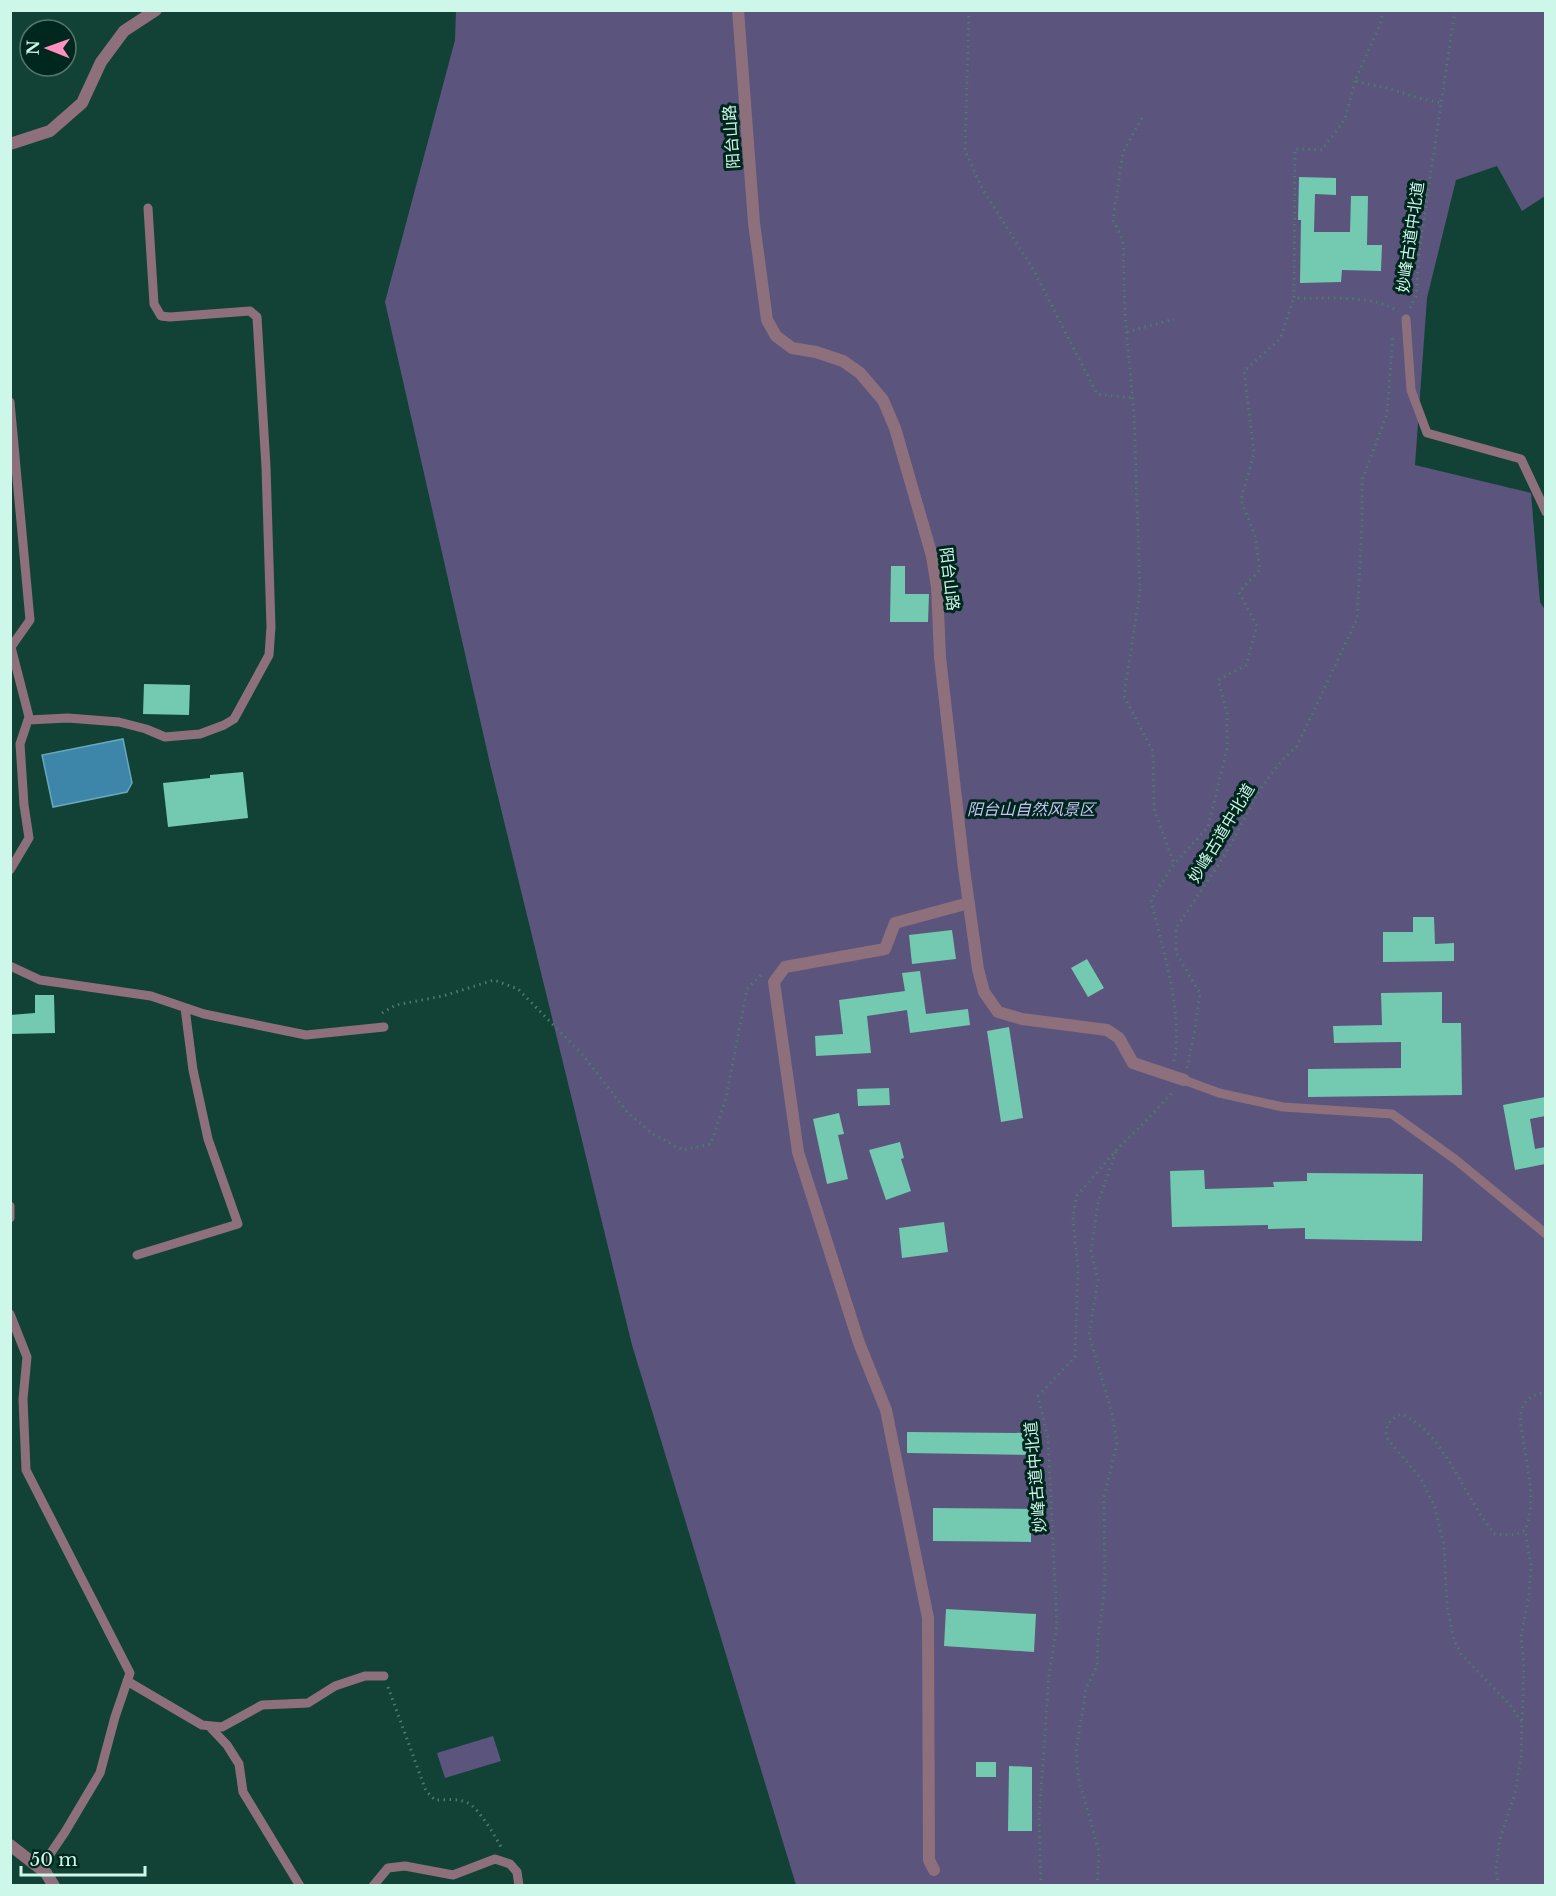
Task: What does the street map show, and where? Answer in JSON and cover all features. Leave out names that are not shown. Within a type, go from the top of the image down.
[{"type":"street","points":[[10,144],[50,131],[82,103],[101,62],[124,31],[156,10]]},
{"type":"street","name":"阳台山路","points":[[738,10],[754,223],[767,320],[776,336],[792,348],[816,352],[843,361],[860,372],[883,400],[895,428],[932,556],[937,587],[940,657],[969,903],[978,969],[984,992],[998,1012],[1022,1019],[1107,1030],[1119,1038],[1133,1063],[1184,1080]]},
{"type":"street","points":[[934,1870],[928,1860],[928,1618],[886,1410],[859,1343],[798,1152],[774,982],[785,967],[885,949],[895,923],[969,903]]},
{"type":"street","points":[[10,1845],[46,1873],[54,1886]]},
{"type":"lane","points":[[28,720],[68,718],[119,722],[165,737],[200,734],[234,719],[269,655],[271,594],[257,317],[250,311],[161,316],[154,304],[148,208]]},
{"type":"lane","points":[[1406,319],[1411,390],[1427,433],[1521,459],[1545,512]]},
{"type":"lane","points":[[10,402],[30,620],[11,648],[29,717],[20,744],[24,805],[29,838],[10,870]]},
{"type":"lane","points":[[10,966],[40,980],[151,996],[204,1014],[306,1035],[384,1027]]},
{"type":"lane","points":[[137,1255],[238,1224],[208,1139],[193,1070],[185,1008]]},
{"type":"lane","points":[[1184,1080],[1219,1093],[1283,1107],[1392,1114],[1456,1160],[1545,1234]]},
{"type":"lane","points":[[10,1206],[10,1218]]},
{"type":"lane","points":[[10,1314],[27,1357],[23,1399],[26,1470],[130,1673],[100,1773],[40,1869]]},
{"type":"lane","points":[[127,1681],[202,1725],[222,1727],[262,1705],[308,1703],[335,1686],[365,1676],[384,1676]]},
{"type":"lane","points":[[209,1726],[239,1764],[243,1792],[300,1886]]},
{"type":"lane","points":[[373,1886],[388,1868],[405,1866],[453,1875],[495,1859],[510,1864],[517,1872],[519,1886]]},
{"type":"path","points":[[969,10],[964,151],[982,188],[1033,269],[1097,394],[1133,398]]},
{"type":"path","points":[[1171,1076],[1176,1051],[1174,1002],[1151,900],[1174,864],[1208,827],[1227,749],[1227,713],[1218,680],[1246,665],[1257,626],[1239,592],[1260,570],[1255,536],[1241,500],[1254,453],[1244,371],[1280,339],[1294,298],[1295,150],[1322,150],[1345,119],[1355,81],[1381,22],[1383,10]]},
{"type":"path","name":"妙峰古道中北道","points":[[1041,1886],[1039,1818],[1049,1675],[1057,1624],[1048,1439],[1038,1395],[1076,1357],[1078,1270],[1073,1218],[1076,1197],[1117,1149],[1184,1080],[1200,993],[1176,953],[1176,928],[1223,858],[1259,790],[1282,760],[1297,746],[1357,619],[1362,480],[1387,414],[1393,332],[1406,319],[1416,296],[1419,252],[1455,10]]},
{"type":"path","points":[[1355,81],[1442,102]]},
{"type":"path","points":[[1142,118],[1123,152],[1113,220],[1123,240],[1127,332],[1133,398],[1140,592],[1124,696],[1153,752],[1154,808],[1174,864]]},
{"type":"path","points":[[1294,298],[1375,300],[1392,306],[1406,319]]},
{"type":"path","points":[[1127,332],[1174,319]]},
{"type":"path","points":[[362,1029],[377,1016],[396,1005],[443,996],[495,980],[518,989],[583,1055],[627,1112],[653,1134],[682,1150],[711,1144],[726,1098],[747,989],[764,971],[785,967]]},
{"type":"path","points":[[1097,1886],[1099,1852],[1078,1776],[1076,1751],[1086,1689],[1097,1666],[1105,1584],[1104,1498],[1117,1443],[1111,1408],[1089,1335],[1098,1280],[1092,1251],[1098,1203],[1117,1149]]},
{"type":"path","points":[[1498,1886],[1496,1867],[1499,1849],[1515,1793],[1521,1757],[1524,1667],[1521,1637],[1529,1594],[1531,1565],[1525,1530],[1530,1519],[1531,1499],[1521,1427],[1522,1407],[1532,1395],[1545,1392]]},
{"type":"path","points":[[1522,1722],[1510,1705],[1461,1654],[1454,1640],[1448,1606],[1444,1546],[1435,1508],[1421,1479],[1386,1437],[1386,1428],[1391,1419],[1401,1414],[1412,1419],[1441,1448],[1482,1519],[1495,1533],[1515,1534],[1525,1530]]},
{"type":"path","points":[[384,1676],[426,1791],[435,1800],[460,1800],[471,1804],[495,1835],[510,1864]]},
{"type":"green space","name":"阳台山自然风景区","points":[[456,11],[1545,11],[1545,196],[1522,211],[1497,166],[1456,180],[1427,298],[1415,465],[1531,493],[1540,602],[1545,610],[1545,1885],[796,1885],[632,1345],[491,768],[385,302],[455,40]]},
{"type":"green space","points":[[493,1736],[501,1761],[445,1778],[437,1753]]},
{"type":"water","points":[[123,739],[132,783],[127,792],[53,807],[42,755]]},
{"type":"building","points":[[1299,177],[1336,178],[1336,195],[1315,194],[1314,232],[1350,232],[1351,196],[1368,196],[1367,245],[1382,245],[1381,271],[1342,270],[1341,282],[1300,283]]},
{"type":"building","points":[[891,566],[905,566],[905,594],[929,594],[928,622],[890,622]]},
{"type":"building","points":[[144,684],[190,685],[189,715],[143,714]]},
{"type":"building","points":[[243,772],[248,818],[168,827],[163,783]]},
{"type":"building","points":[[1413,917],[1434,917],[1435,944],[1454,943],[1454,961],[1383,962],[1383,932],[1413,932]]},
{"type":"building","points":[[952,930],[956,959],[912,964],[909,935]]},
{"type":"building","points":[[1087,959],[1104,988],[1088,997],[1071,968]]},
{"type":"building","points":[[920,971],[926,1014],[968,1009],[970,1025],[910,1033],[907,1010],[867,1016],[871,1053],[816,1056],[815,1036],[843,1034],[839,1000],[905,991],[902,973]]},
{"type":"building","points":[[1442,992],[1442,1023],[1461,1023],[1462,1095],[1308,1097],[1308,1069],[1401,1068],[1401,1042],[1334,1043],[1333,1026],[1382,1025],[1381,993]]},
{"type":"building","points":[[35,995],[54,995],[55,1033],[10,1034],[10,1015],[35,1013]]},
{"type":"building","points":[[1009,1027],[1023,1118],[1001,1122],[987,1031]]},
{"type":"building","points":[[889,1088],[890,1105],[858,1106],[857,1089]]},
{"type":"building","points":[[1545,1097],[1545,1116],[1530,1119],[1535,1149],[1545,1147],[1545,1164],[1515,1170],[1503,1105]]},
{"type":"building","points":[[839,1113],[844,1134],[838,1135],[848,1179],[827,1184],[813,1119]]},
{"type":"building","points":[[900,1142],[904,1158],[901,1159],[911,1191],[886,1200],[869,1150]]},
{"type":"building","points":[[1204,1170],[1205,1189],[1274,1187],[1273,1182],[1307,1181],[1307,1173],[1423,1174],[1422,1241],[1305,1239],[1305,1228],[1268,1229],[1268,1225],[1172,1227],[1170,1171]]},
{"type":"building","points":[[944,1222],[948,1252],[902,1258],[899,1228]]},
{"type":"building","points":[[907,1432],[1033,1433],[1032,1455],[907,1453]]},
{"type":"building","points":[[933,1508],[1031,1509],[1031,1542],[933,1541]]},
{"type":"building","points":[[946,1609],[1036,1614],[1034,1652],[944,1646]]},
{"type":"building","points":[[976,1762],[996,1762],[996,1777],[976,1777]]},
{"type":"building","points":[[1009,1766],[1032,1767],[1032,1831],[1008,1831]]}]
